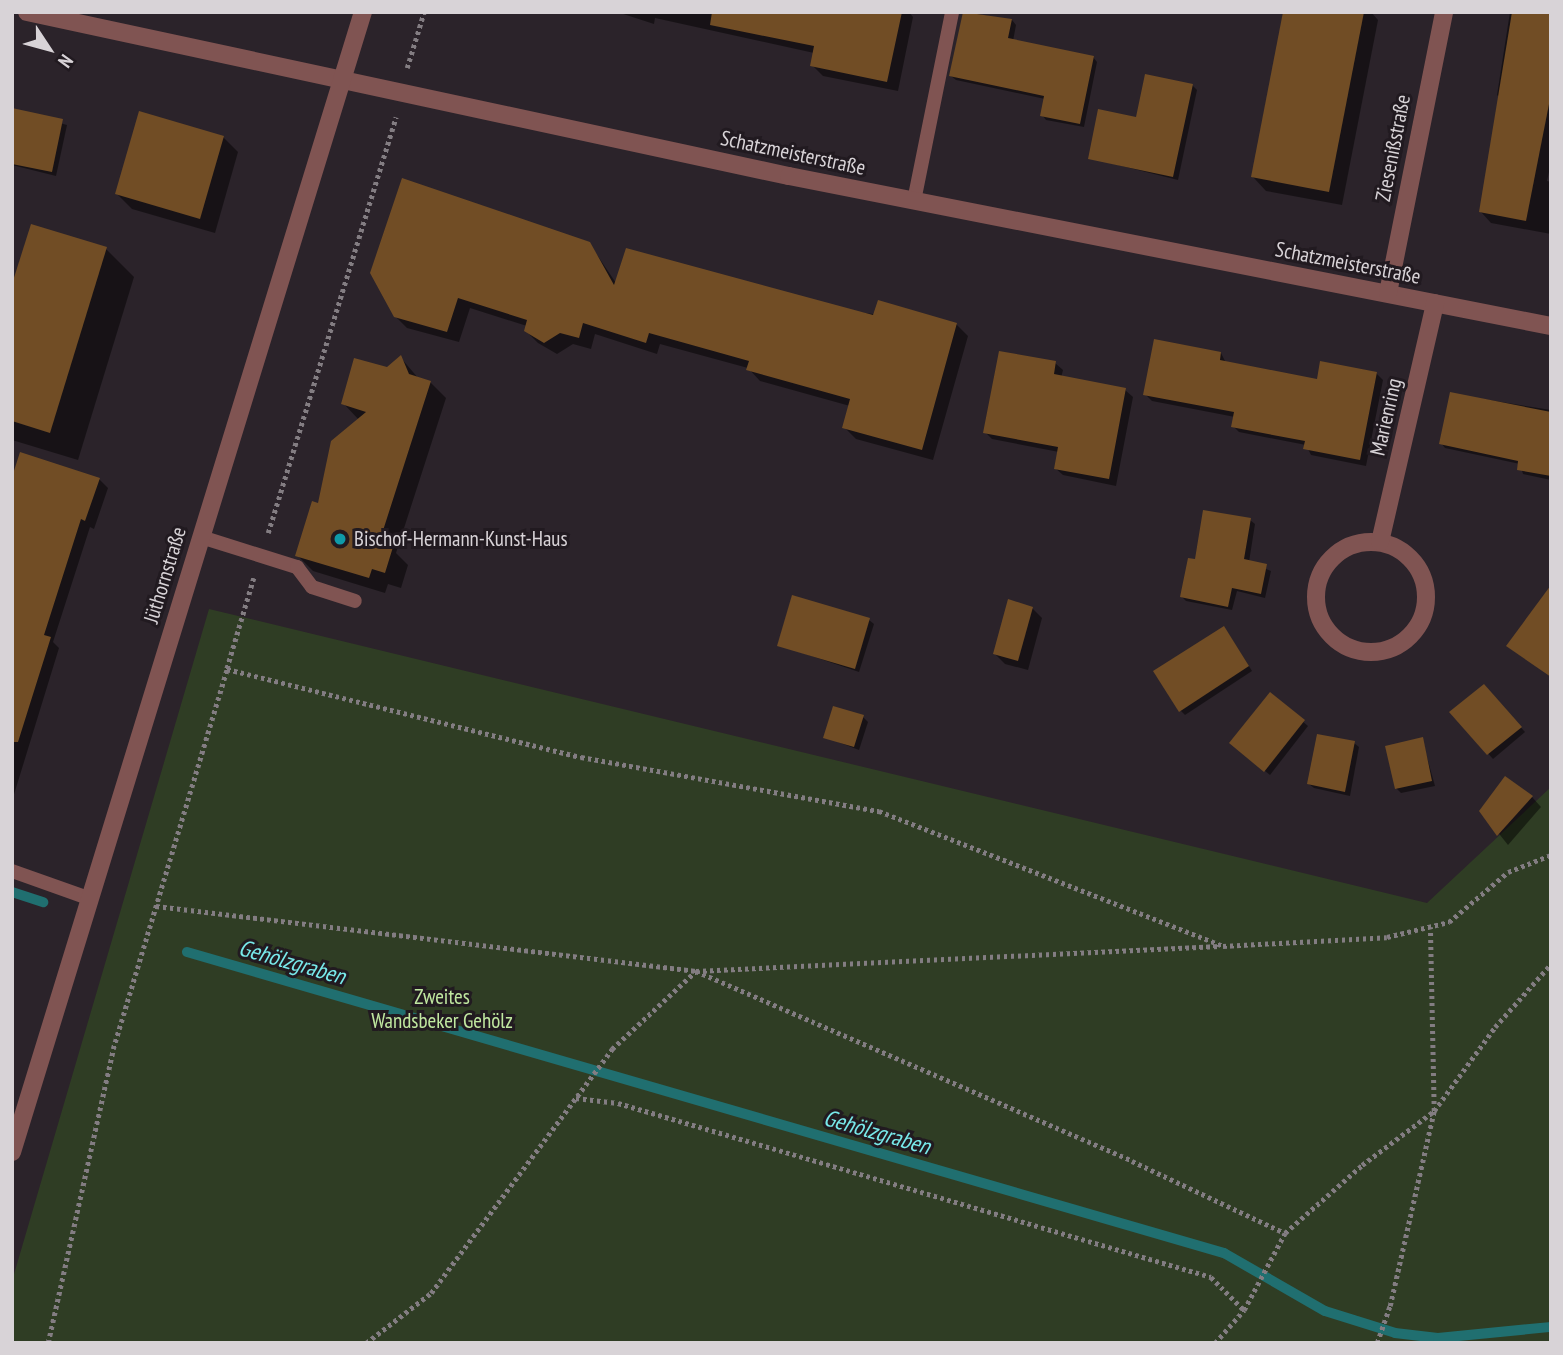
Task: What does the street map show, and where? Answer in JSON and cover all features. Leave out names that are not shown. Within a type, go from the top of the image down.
[{"type":"street","name":"Schatzmeisterstraße","points":[[27,12],[914,201],[1551,326]]},
{"type":"street","name":"Jüthornstraße","points":[[12,1152],[363,12]]},
{"type":"street","name":"Ziesenißstraße","points":[[1388,293],[1444,12]]},
{"type":"street","name":"Marienring","points":[[1380,542],[1435,303]]},
{"type":"street","points":[[1365,541],[1380,542],[1408,555],[1418,568],[1425,606],[1417,628],[1406,639],[1393,648],[1362,651],[1340,642],[1324,625],[1315,595],[1325,566],[1336,554],[1365,541]]},
{"type":"lane","points":[[914,201],[952,12]]},
{"type":"lane","points":[[201,537],[298,567],[312,587],[355,601]]},
{"type":"lane","points":[[12,872],[91,899]]},
{"type":"path","points":[[48,1343],[72,1217],[113,1049],[261,556],[395,130],[399,90],[424,12]]},
{"type":"path","points":[[227,669],[581,757],[879,811],[1223,946]]},
{"type":"path","points":[[156,906],[696,971],[1387,937],[1449,922],[1508,872],[1551,855]]},
{"type":"path","points":[[1377,1343],[1390,1306],[1434,1111],[1430,927]]},
{"type":"path","points":[[1215,1343],[1244,1310],[1285,1233],[1362,1165],[1434,1111],[1495,1027],[1551,964]]},
{"type":"path","points":[[366,1343],[431,1293],[612,1049],[696,971]]},
{"type":"path","points":[[696,971],[1132,1161],[1285,1233]]},
{"type":"path","points":[[576,1098],[618,1102],[1211,1277],[1244,1310]]},
{"type":"green space","name":"Zweites Wandsbeker Gehölz","points":[[209,609],[1427,903],[1551,787],[1551,1343],[12,1343],[12,1281]]},
{"type":"building","points":[[712,12],[902,12],[887,82],[810,66],[814,46],[710,25]]},
{"type":"building","points":[[963,12],[1012,19],[1008,38],[1094,56],[1080,124],[1040,116],[1044,96],[949,76]]},
{"type":"building","points":[[1283,12],[1364,12],[1329,192],[1251,177]]},
{"type":"building","points":[[1512,12],[1551,12],[1551,94],[1526,221],[1479,212]]},
{"type":"building","points":[[1145,74],[1193,84],[1173,177],[1088,159],[1098,109],[1136,117]]},
{"type":"building","points":[[12,108],[63,119],[52,172],[12,164]]},
{"type":"building","points":[[139,111],[224,136],[200,219],[115,194]]},
{"type":"building","points":[[402,178],[590,242],[614,285],[626,248],[873,315],[878,300],[957,323],[922,450],[842,428],[850,399],[746,370],[749,361],[649,333],[646,343],[583,323],[579,338],[560,333],[544,343],[524,331],[527,320],[458,298],[447,332],[394,317],[370,273]]},
{"type":"building","points":[[31,224],[107,247],[50,433],[12,421],[12,284]]},
{"type":"building","points":[[1154,339],[1221,352],[1220,360],[1317,379],[1320,361],[1377,372],[1360,460],[1303,449],[1305,441],[1231,427],[1234,412],[1143,395]]},
{"type":"building","points":[[999,351],[1056,361],[1054,374],[1126,388],[1109,479],[1054,469],[1058,447],[983,433]]},
{"type":"building","points":[[401,355],[409,374],[431,381],[379,543],[393,547],[385,573],[372,569],[369,578],[295,556],[312,501],[318,503],[331,441],[366,412],[341,404],[354,358],[387,367]]},
{"type":"building","points":[[1450,392],[1551,412],[1551,476],[1517,470],[1518,461],[1439,444]]},
{"type":"building","points":[[20,452],[100,478],[85,521],[81,519],[44,635],[51,637],[18,742],[12,742],[12,477]]},
{"type":"building","points":[[1203,510],[1251,518],[1244,559],[1267,564],[1261,594],[1232,588],[1228,607],[1180,597],[1188,558],[1195,559]]},
{"type":"building","points":[[1551,585],[1551,677],[1506,646]]},
{"type":"building","points":[[792,595],[870,618],[855,669],[777,646]]},
{"type":"building","points":[[1008,599],[1033,607],[1018,661],[993,654]]},
{"type":"building","points":[[1224,626],[1249,666],[1179,712],[1153,671]]},
{"type":"building","points":[[1484,684],[1522,727],[1487,755],[1449,712]]},
{"type":"building","points":[[1270,692],[1305,720],[1264,772],[1229,743]]},
{"type":"building","points":[[833,706],[864,715],[854,747],[823,738]]},
{"type":"building","points":[[1317,734],[1355,741],[1345,792],[1307,784]]},
{"type":"building","points":[[1423,737],[1432,781],[1395,789],[1385,746]]},
{"type":"building","points":[[1505,776],[1533,796],[1497,836],[1479,811]]},
{"type":"waterway","name":"Gehölzgraben","points":[[12,892],[43,902]]},
{"type":"waterway","name":"Gehölzgraben","points":[[187,952],[1224,1253],[1325,1311],[1395,1333],[1438,1338],[1551,1327]]},
{"type":"place","name":"Bischof-Hermann-Kunst-Haus","points":[[340,539]]}]
